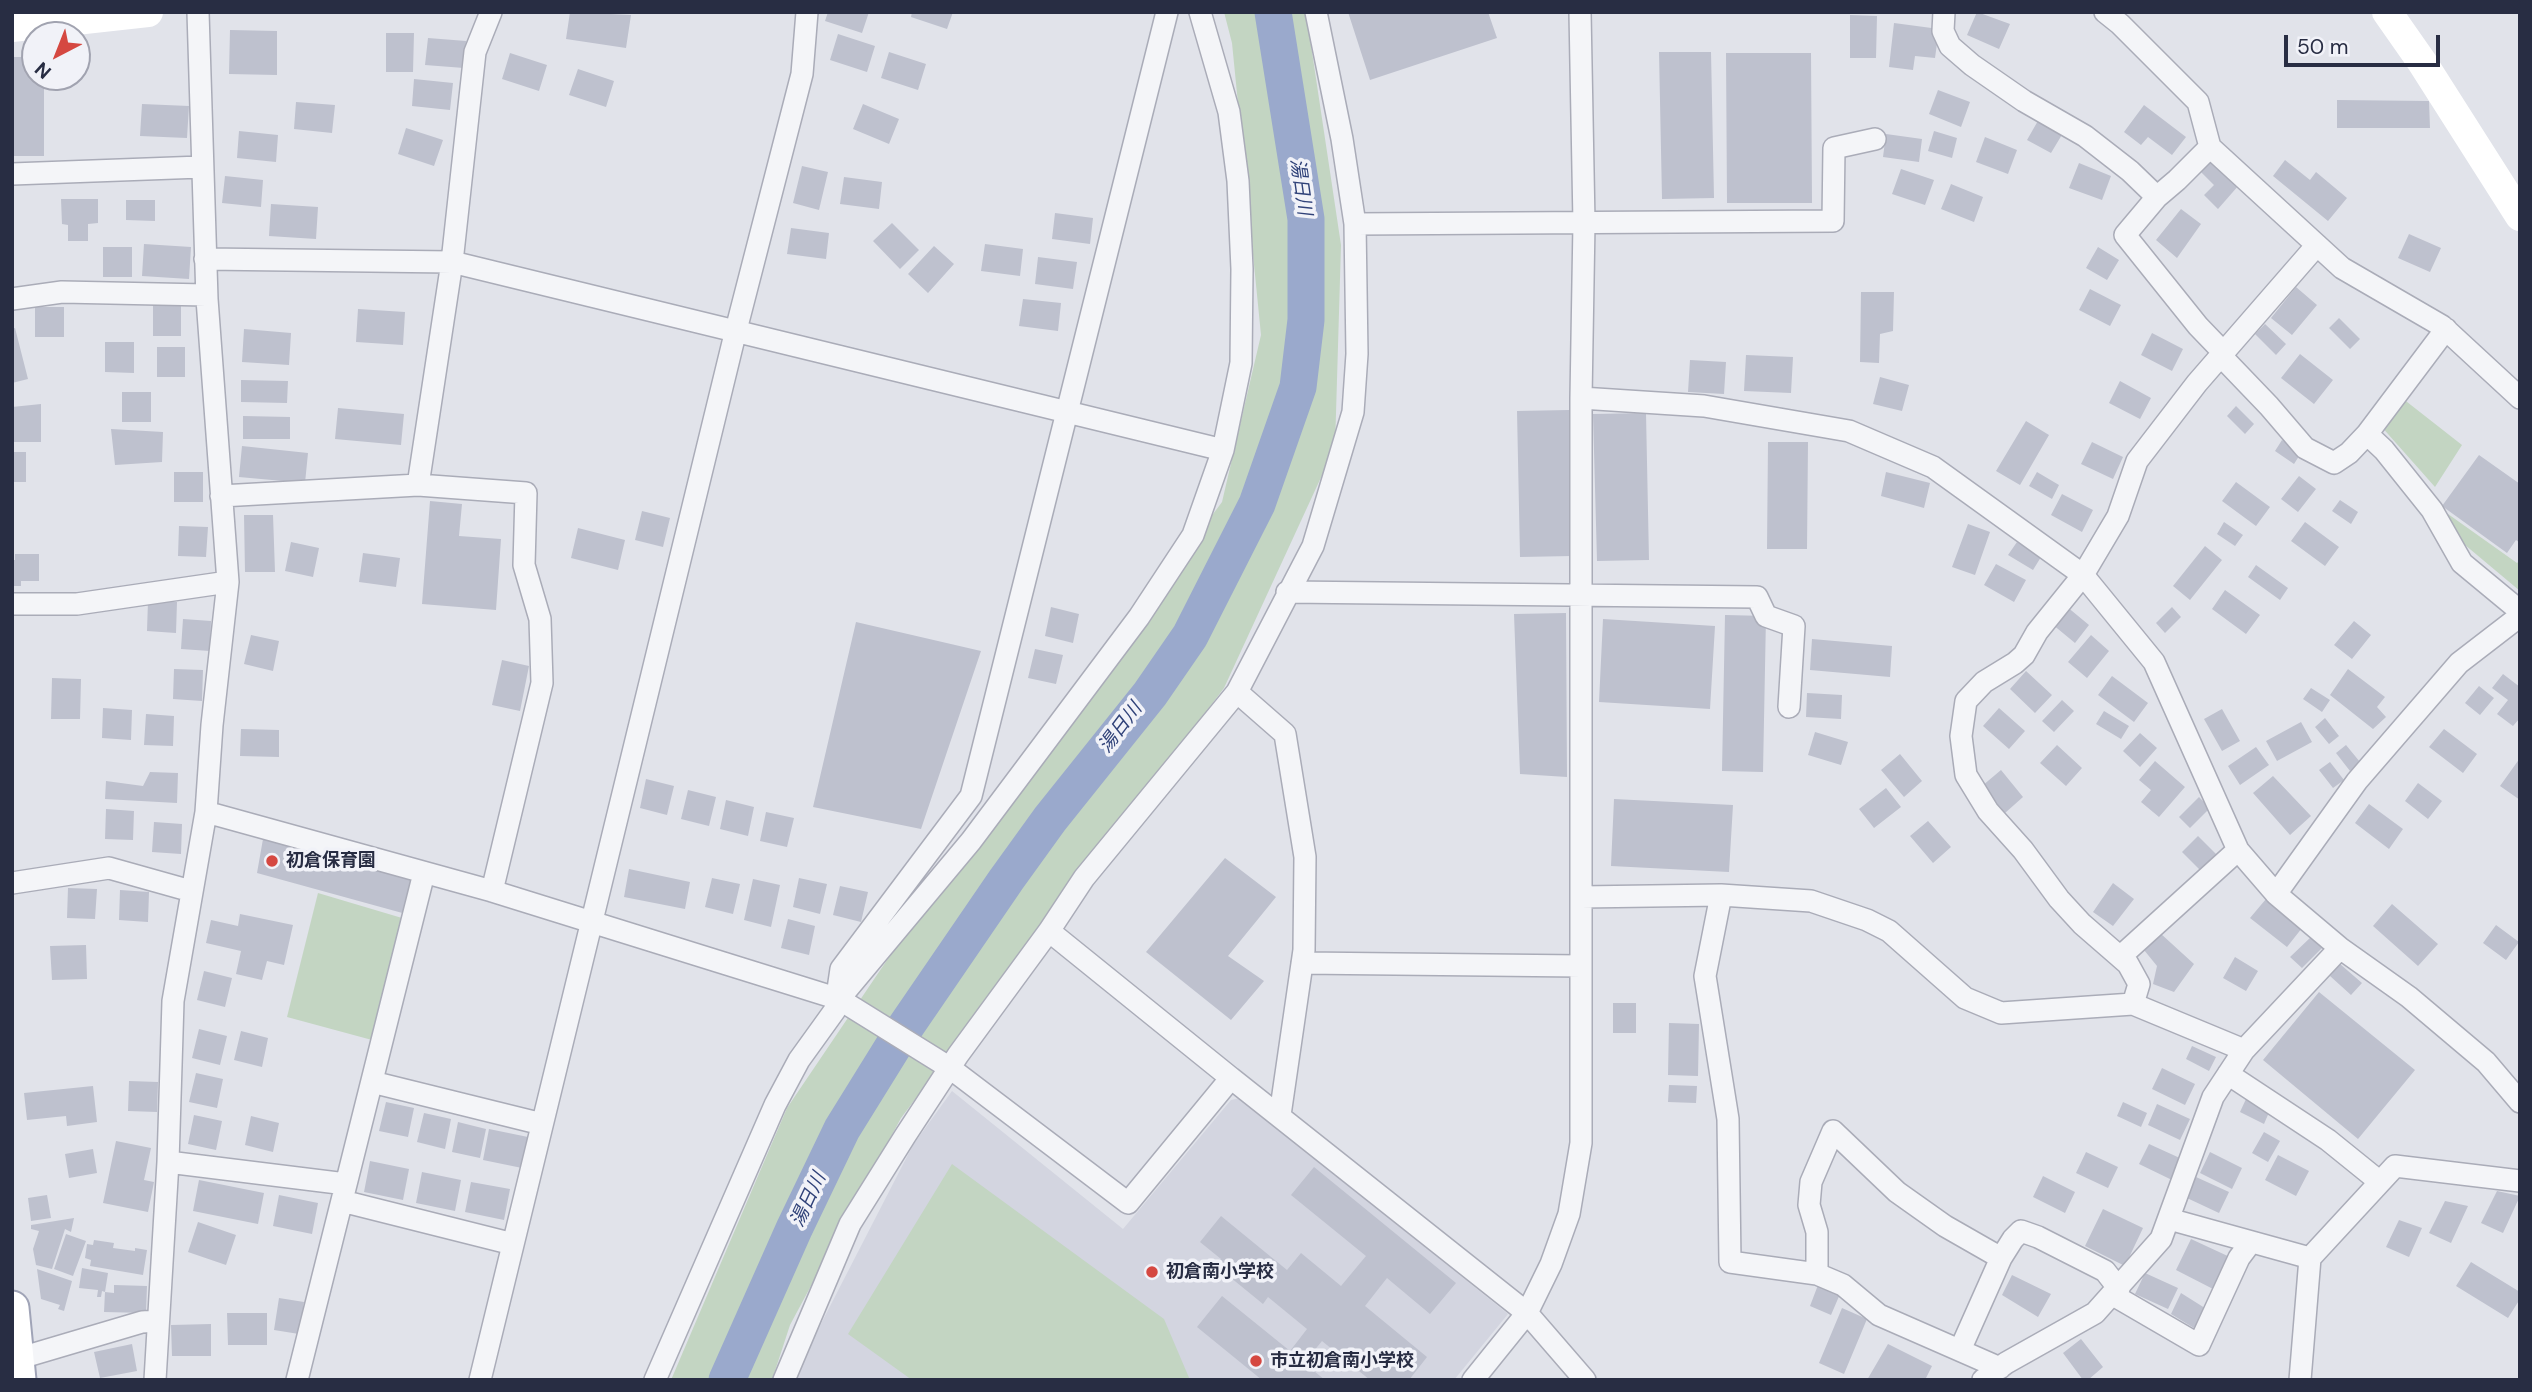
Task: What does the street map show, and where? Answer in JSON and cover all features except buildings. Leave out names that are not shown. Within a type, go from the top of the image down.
[{"type":"main road","points":[[12,1308],[18,1370]]},
{"type":"street","points":[[12,27],[54,18],[148,12]]},
{"type":"street","points":[[155,1380],[169,1162],[173,1001],[206,812],[212,725],[228,582],[206,295],[198,12]]},
{"type":"street","points":[[418,485],[452,262],[475,52],[491,12]]},
{"type":"street","points":[[480,1380],[590,920],[802,74],[807,12]]},
{"type":"street","points":[[843,1002],[841,969],[971,796],[1167,12]]},
{"type":"street","points":[[655,1380],[775,1105],[799,1060],[835,1010],[971,841],[1139,617],[1193,535],[1223,450],[1241,363],[1242,269],[1238,181],[1229,111],[1200,12]]},
{"type":"street","points":[[784,1380],[850,1224],[945,1065],[1049,931],[1084,878],[1237,692],[1312,546],[1353,412],[1357,354],[1355,224],[1342,139],[1316,12]]},
{"type":"street","points":[[1473,1380],[1527,1313],[1550,1264],[1569,1214],[1581,1143],[1581,398],[1584,223],[1580,12]]},
{"type":"street","points":[[1944,12],[1943,30],[1950,46],[1972,65],[2024,101],[2085,136],[2130,171],[2157,197]]},
{"type":"street","points":[[2105,12],[2199,102],[2210,147],[2342,268],[2446,329],[2520,398]]},
{"type":"street","points":[[2387,12],[2520,216]]},
{"type":"street","points":[[1355,224],[1833,221],[1834,148],[1875,139]]},
{"type":"street","points":[[2210,147],[2157,197],[2125,235],[2198,326],[2305,449],[2334,463],[2349,453],[2367,434],[2446,329]]},
{"type":"street","points":[[12,174],[201,167]]},
{"type":"street","points":[[2133,1004],[2139,984],[2128,964],[2067,907],[2023,850],[1988,811],[1966,775],[1961,736],[1966,701],[1984,682],[2024,655],[2037,632],[2083,575],[2118,516],[2137,461],[2317,245]]},
{"type":"street","points":[[205,259],[452,262],[1223,450]]},
{"type":"street","points":[[12,299],[62,292],[206,295]]},
{"type":"street","points":[[1581,398],[1704,406],[1849,431],[1933,467],[2083,575],[2154,662],[2238,850],[2276,894],[2340,948],[2409,997],[2486,1062],[2520,1102]]},
{"type":"street","points":[[2367,434],[2384,450],[2432,510],[2462,563],[2520,611]]},
{"type":"street","points":[[221,496],[418,485],[526,494],[524,565],[540,619],[542,683],[492,891]]},
{"type":"street","points":[[12,604],[78,604],[228,582]]},
{"type":"street","points":[[1287,592],[1757,597],[1766,616],[1794,626],[1789,707]]},
{"type":"street","points":[[2276,894],[2357,781],[2459,663],[2520,616]]},
{"type":"street","points":[[1237,692],[1285,734],[1305,857],[1302,963],[1280,1115]]},
{"type":"street","points":[[206,812],[590,920],[843,1002],[945,1065],[1128,1203],[1231,1077]]},
{"type":"street","points":[[2120,957],[2238,850]]},
{"type":"street","points":[[12,883],[109,868],[191,891]]},
{"type":"street","points":[[297,1380],[424,873]]},
{"type":"street","points":[[1581,897],[1721,895],[1811,901],[1867,920],[1889,931],[1965,999],[2001,1013],[2133,1004],[2244,1050]]},
{"type":"street","points":[[1721,895],[1705,976],[1728,1119],[1730,1262],[1817,1274],[1843,1285],[1879,1315],[1960,1350],[1992,1374],[2095,1313],[2161,1239],[2213,1097],[2244,1050],[2340,948]]},
{"type":"street","points":[[1049,931],[1527,1313],[1585,1380]]},
{"type":"street","points":[[1302,963],[1581,966]]},
{"type":"street","points":[[2228,1074],[2328,1140],[2380,1182]]},
{"type":"street","points":[[372,1082],[542,1124]]},
{"type":"street","points":[[1817,1274],[1817,1232],[1808,1205],[1811,1182],[1833,1131],[1897,1192],[1945,1226],[2001,1258]]},
{"type":"street","points":[[169,1162],[344,1192],[513,1244]]},
{"type":"street","points":[[2301,1380],[2310,1258],[2395,1166],[2520,1181]]},
{"type":"street","points":[[2169,1219],[2310,1258]]},
{"type":"street","points":[[1960,1350],[2001,1258],[2013,1238],[2021,1231],[2105,1270],[2116,1292],[2200,1345],[2239,1258],[2251,1242]]},
{"type":"street","points":[[18,1370],[142,1322],[158,1321]]},
{"type":"shaded area","name":"初倉南小学校","points":[[952,1091],[1123,1229],[1231,1100],[1240,1098],[1508,1314],[1454,1380],[792,1380],[913,1145]]},
{"type":"green space","points":[[1224,12],[1306,12],[1341,245],[1335,447],[1224,688],[901,1118],[790,1325],[772,1380],[671,1380],[787,1108],[956,858],[1222,502],[1261,335],[1232,43]]},
{"type":"green space","points":[[2402,398],[2462,445],[2435,487],[2380,425]]},
{"type":"green space","points":[[2448,514],[2517,563],[2520,560],[2520,591],[2440,524]]},
{"type":"green space","points":[[318,893],[402,918],[372,1040],[287,1017]]},
{"type":"green space","points":[[952,1164],[1164,1319],[1190,1380],[912,1380],[848,1334]]},
{"type":"waterway","name":"湯日川","points":[[727,1380],[842,1129],[904,1029],[1006,880],[1050,819],[1150,694],[1190,636],[1257,504],[1298,387],[1306,320],[1306,219],[1273,12]]},
{"type":"place","name":"初倉保育園","points":[[272,861]]},
{"type":"place","name":"初倉南小学校","points":[[1152,1272]]},
{"type":"place","name":"市立初倉南小学校","points":[[1256,1361]]}]
